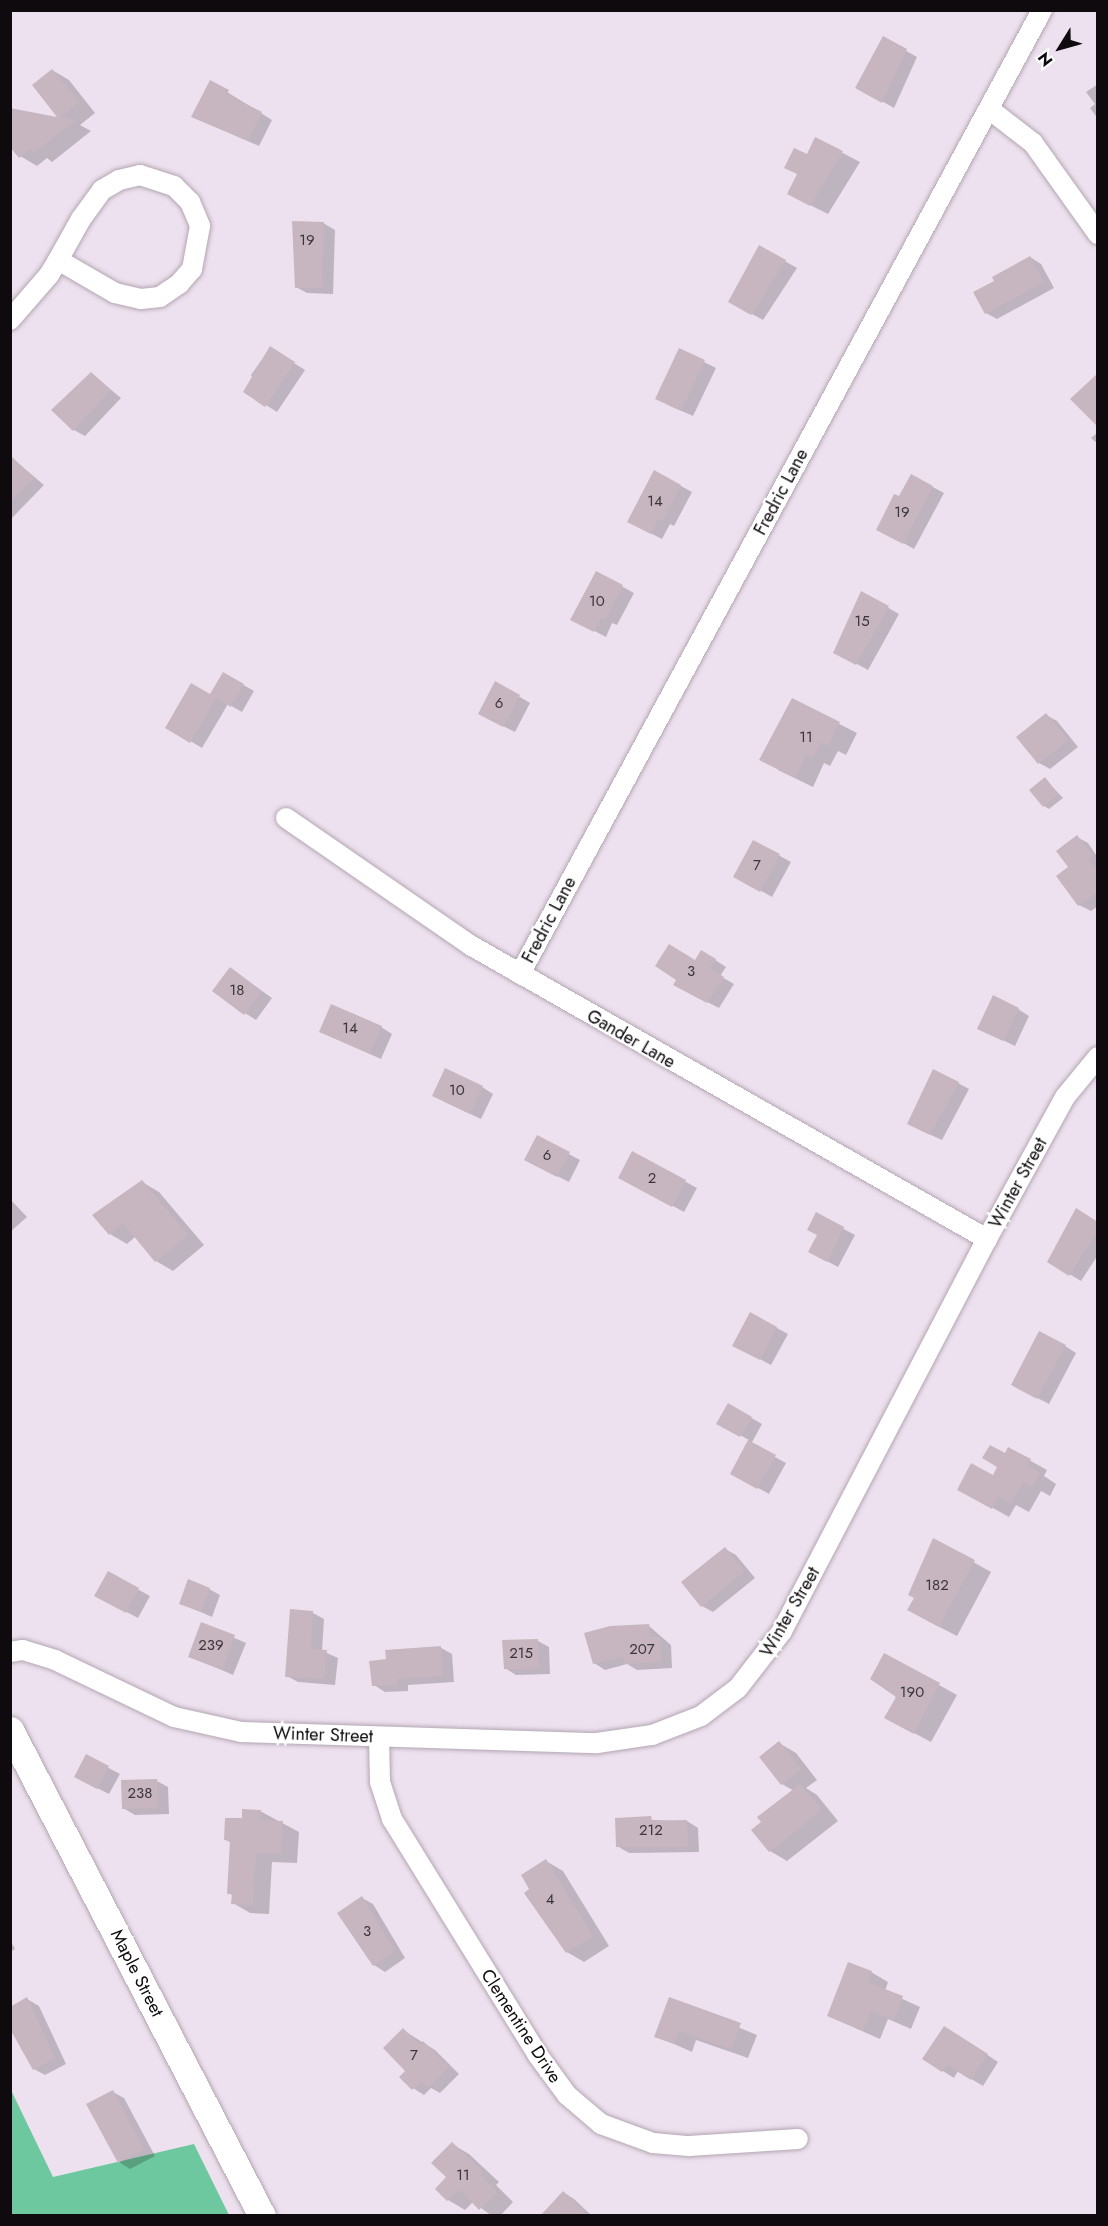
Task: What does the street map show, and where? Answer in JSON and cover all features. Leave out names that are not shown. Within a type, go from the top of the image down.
[{"type":"street","name":"Fredric Lane","points":[[519,974],[1042,10]]},
{"type":"street","points":[[989,109],[1033,143],[1098,234]]},
{"type":"street","points":[[10,320],[58,260],[102,190],[119,180],[140,175],[174,186],[190,202],[200,225],[199,248],[192,269],[179,285],[160,297],[141,299],[115,293],[58,260]]},
{"type":"street","name":"Gander Lane","points":[[286,818],[470,945],[987,1239]]},
{"type":"street","name":"Winter Street","points":[[10,1652],[23,1650],[55,1660],[152,1709],[195,1724],[269,1734],[597,1743],[628,1740],[677,1727],[701,1716],[738,1688],[782,1631],[987,1239],[1065,1097],[1098,1057]]},
{"type":"street","name":"Maple Street","points":[[10,1730],[262,2216]]},
{"type":"street","name":"Clementine Drive","points":[[379,1737],[380,1782],[392,1819],[537,2054],[575,2103],[619,2133],[654,2143],[689,2146],[798,2139]]},
{"type":"green space","points":[[10,2088],[53,2177],[194,2144],[229,2215],[11,2215]]},
{"type":"building","points":[[883,36],[907,49],[882,103],[855,88]]},
{"type":"building","points":[[52,69],[79,102],[60,117],[76,120],[34,153],[31,148],[19,158],[10,147],[10,108],[57,117],[32,85]]},
{"type":"building","points":[[210,80],[229,90],[227,94],[262,112],[248,141],[191,117]]},
{"type":"building","points":[[815,137],[843,151],[810,206],[787,194],[797,174],[784,168],[794,148],[807,154]]},
{"type":"building","points":[[292,221],[324,222],[322,288],[295,288]]},
{"type":"building","points":[[759,245],[786,260],[751,315],[728,302]]},
{"type":"building","points":[[1030,256],[1044,282],[985,314],[973,292],[994,281],[992,277]]},
{"type":"building","points":[[270,346],[295,362],[265,407],[243,392]]},
{"type":"building","points":[[679,348],[705,360],[681,411],[655,399]]},
{"type":"building","points":[[91,372],[111,390],[73,431],[51,410]]},
{"type":"building","points":[[1098,373],[1098,427],[1070,399]]},
{"type":"building","points":[[10,455],[34,478],[10,502]]},
{"type":"building","points":[[654,470],[681,485],[662,521],[658,519],[651,534],[627,522]]},
{"type":"building","points":[[911,474],[933,486],[903,544],[876,530],[894,494],[899,496]]},
{"type":"building","points":[[596,571],[623,585],[605,620],[601,618],[594,632],[570,620]]},
{"type":"building","points":[[861,591],[889,606],[856,665],[833,653]]},
{"type":"building","points":[[223,672],[244,684],[231,707],[216,698],[190,743],[165,728],[191,683],[210,694]]},
{"type":"building","points":[[495,681],[520,695],[503,727],[478,714]]},
{"type":"building","points":[[792,698],[840,722],[828,746],[820,742],[813,758],[806,755],[795,778],[759,760]]},
{"type":"building","points":[[1046,713],[1068,740],[1038,764],[1016,737]]},
{"type":"building","points":[[1045,777],[1058,794],[1043,807],[1029,790]]},
{"type":"building","points":[[1077,835],[1093,856],[1089,860],[1098,871],[1098,892],[1078,906],[1056,876],[1068,867],[1056,851]]},
{"type":"building","points":[[753,840],[780,854],[760,892],[733,877]]},
{"type":"building","points":[[669,944],[695,960],[701,950],[716,959],[710,968],[724,977],[707,1003],[673,985],[676,980],[655,966]]},
{"type":"building","points":[[230,967],[262,991],[244,1015],[212,991]]},
{"type":"building","points":[[993,995],[1019,1008],[1003,1041],[977,1029]]},
{"type":"building","points":[[331,1004],[382,1026],[370,1054],[319,1032]]},
{"type":"building","points":[[445,1068],[483,1086],[470,1114],[432,1096]]},
{"type":"building","points":[[933,1069],[959,1082],[930,1135],[907,1124]]},
{"type":"building","points":[[537,1135],[570,1152],[557,1177],[524,1160]]},
{"type":"building","points":[[632,1151],[686,1180],[672,1207],[618,1178]]},
{"type":"building","points":[[142,1180],[188,1235],[155,1262],[123,1223],[109,1235],[92,1215]]},
{"type":"building","points":[[1076,1208],[1098,1222],[1098,1231],[1069,1276],[1047,1262]]},
{"type":"building","points":[[816,1212],[844,1227],[827,1262],[808,1252],[817,1235],[807,1230]]},
{"type":"building","points":[[750,1312],[777,1327],[760,1360],[732,1346]]},
{"type":"building","points":[[1039,1331],[1066,1345],[1037,1399],[1011,1385]]},
{"type":"building","points":[[728,1403],[752,1417],[740,1437],[716,1424]]},
{"type":"building","points":[[748,1440],[776,1455],[757,1489],[730,1474]]},
{"type":"building","points":[[990,1445],[1005,1453],[1008,1447],[1031,1459],[1027,1466],[1040,1473],[1032,1487],[1023,1482],[1011,1503],[998,1496],[992,1509],[957,1490],[971,1463],[993,1475],[997,1467],[982,1458]]},
{"type":"building","points":[[933,1538],[975,1560],[939,1627],[907,1610],[914,1598],[908,1595]]},
{"type":"building","points":[[725,1547],[744,1571],[701,1607],[681,1582]]},
{"type":"building","points":[[108,1571],[139,1588],[126,1613],[94,1596]]},
{"type":"building","points":[[188,1579],[210,1588],[201,1612],[179,1604]]},
{"type":"building","points":[[290,1609],[313,1611],[311,1649],[327,1650],[324,1679],[285,1677]]},
{"type":"building","points":[[201,1622],[235,1635],[222,1670],[188,1657]]},
{"type":"building","points":[[649,1624],[650,1637],[660,1637],[661,1662],[624,1664],[624,1656],[593,1664],[584,1633],[610,1626]]},
{"type":"building","points":[[538,1639],[539,1668],[504,1669],[502,1640]]},
{"type":"building","points":[[441,1646],[443,1676],[397,1679],[397,1685],[372,1686],[369,1661],[386,1659],[385,1650]]},
{"type":"building","points":[[884,1653],[940,1683],[914,1734],[884,1718],[896,1697],[870,1679]]},
{"type":"building","points":[[779,1741],[801,1769],[781,1785],[759,1757]]},
{"type":"building","points":[[86,1754],[109,1766],[97,1789],[74,1777]]},
{"type":"building","points":[[157,1779],[158,1808],[122,1809],[121,1780]]},
{"type":"building","points":[[800,1784],[822,1810],[769,1852],[751,1830],[761,1822],[757,1817]]},
{"type":"building","points":[[242,1809],[261,1810],[260,1820],[283,1821],[281,1854],[256,1853],[253,1905],[231,1904],[232,1894],[227,1894],[230,1841],[224,1840],[225,1818],[242,1818]]},
{"type":"building","points":[[651,1816],[652,1821],[687,1820],[688,1847],[616,1847],[615,1818]]},
{"type":"building","points":[[546,1859],[593,1936],[566,1953],[524,1893],[529,1889],[521,1875]]},
{"type":"building","points":[[362,1896],[395,1951],[373,1966],[337,1913]]},
{"type":"building","points":[[848,1962],[872,1971],[867,1982],[903,1996],[894,2020],[871,2011],[863,2031],[827,2016]]},
{"type":"building","points":[[27,1997],[55,2058],[33,2070],[10,2029],[10,2007]]},
{"type":"building","points":[[669,1997],[741,2023],[731,2049],[679,2031],[674,2044],[654,2037]]},
{"type":"building","points":[[944,2026],[988,2054],[971,2080],[947,2065],[942,2072],[922,2059]]},
{"type":"building","points":[[403,2028],[420,2045],[423,2041],[449,2067],[428,2088],[421,2081],[412,2090],[399,2077],[405,2071],[383,2048]]},
{"type":"building","points":[[113,2090],[144,2149],[118,2163],[86,2104]]},
{"type":"building","points":[[452,2142],[483,2172],[480,2175],[497,2192],[479,2210],[459,2189],[447,2201],[435,2189],[446,2177],[431,2163]]},
{"type":"building","points":[[563,2191],[589,2216],[540,2216]]}]
